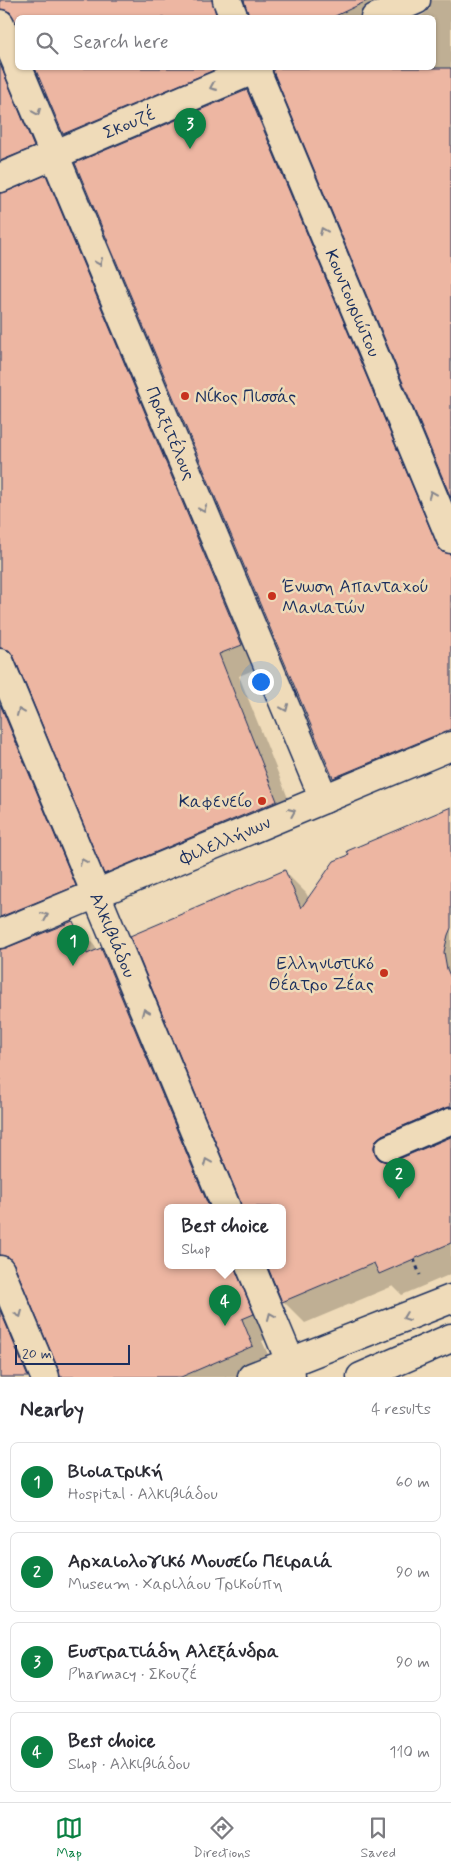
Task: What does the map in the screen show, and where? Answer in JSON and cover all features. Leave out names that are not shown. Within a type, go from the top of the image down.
[{"type":"street","points":[[227,0],[233,15]]},
{"type":"street","points":[[382,15],[416,0]]},
{"type":"street","name":"Πραξιτέλους","points":[[0,24],[15,60]]},
{"type":"street","name":"Πραξιτέλους","points":[[19,70],[324,799]]},
{"type":"street","name":"Σκουζέ","points":[[0,178],[251,70]]},
{"type":"street","name":"Κουντουριώτου","points":[[257,70],[451,539]]},
{"type":"street","name":"Αλκιβιάδου","points":[[0,663],[225,1204]]},
{"type":"street","name":"Φιλελλήνων","points":[[0,934],[451,746]]},
{"type":"street","points":[[388,1148],[451,1120]]},
{"type":"street","points":[[252,1269],[290,1369]]},
{"type":"street","points":[[0,1270],[45,1377]]},
{"type":"street","points":[[252,1377],[290,1369],[451,1298]]},
{"type":"street","points":[[361,1377],[451,1338]]},
{"type":"path","points":[[414,1259],[420,1273]]},
{"type":"building","points":[[0,0],[212,0],[216,15],[15,15],[15,20],[10,12],[0,9]]},
{"type":"building","points":[[244,0],[369,0],[337,15],[248,15]]},
{"type":"building","points":[[0,64],[34,147],[0,161]]},
{"type":"building","points":[[436,68],[451,68],[451,498],[273,71],[436,70]]},
{"type":"building","points":[[36,70],[214,70],[63,134]]},
{"type":"building","points":[[247,90],[437,545],[442,552],[451,554],[451,729],[333,778],[75,163]]},
{"type":"building","points":[[46,175],[242,645],[219,654],[277,801],[104,874],[14,657],[9,650],[0,648],[0,193]]},
{"type":"building","points":[[0,704],[76,886],[0,917]]},
{"type":"building","points":[[451,807],[451,928],[444,952],[447,969],[451,978],[451,1107],[382,1135],[376,1140],[374,1147],[379,1159],[387,1162],[394,1161],[451,1137],[451,1243],[379,1274],[374,1263],[282,1302],[269,1269],[286,1269],[286,1204],[240,1204],[130,936],[285,870],[301,908],[334,861],[349,855],[347,851]]},
{"type":"building","points":[[73,921],[87,954],[101,948],[208,1204],[164,1204],[164,1269],[236,1269],[254,1314],[242,1319],[253,1346],[181,1377],[60,1377],[14,1264],[9,1257],[0,1255],[0,949]]},
{"type":"building","points":[[0,1310],[28,1377],[0,1377]]},
{"type":"place","name":"Ευστρατιάδη Αλεξάνδρα","points":[[190,149]]},
{"type":"place","name":"Νίκος Πισσάς","points":[[185,396]]},
{"type":"place","name":"Ένωση Απανταχού Μανιατών","points":[[272,596]]},
{"type":"place","name":"Καφενείο","points":[[262,801]]},
{"type":"place","name":"Βιοιατρική","points":[[73,966]]},
{"type":"place","name":"Ελληνιστικό Θέατρο Ζέας","points":[[384,973]]},
{"type":"place","name":"Αρχαιολογικό Μουσείο Πειραιά","points":[[399,1199]]},
{"type":"place","name":"Best choice","points":[[225,1326]]}]
